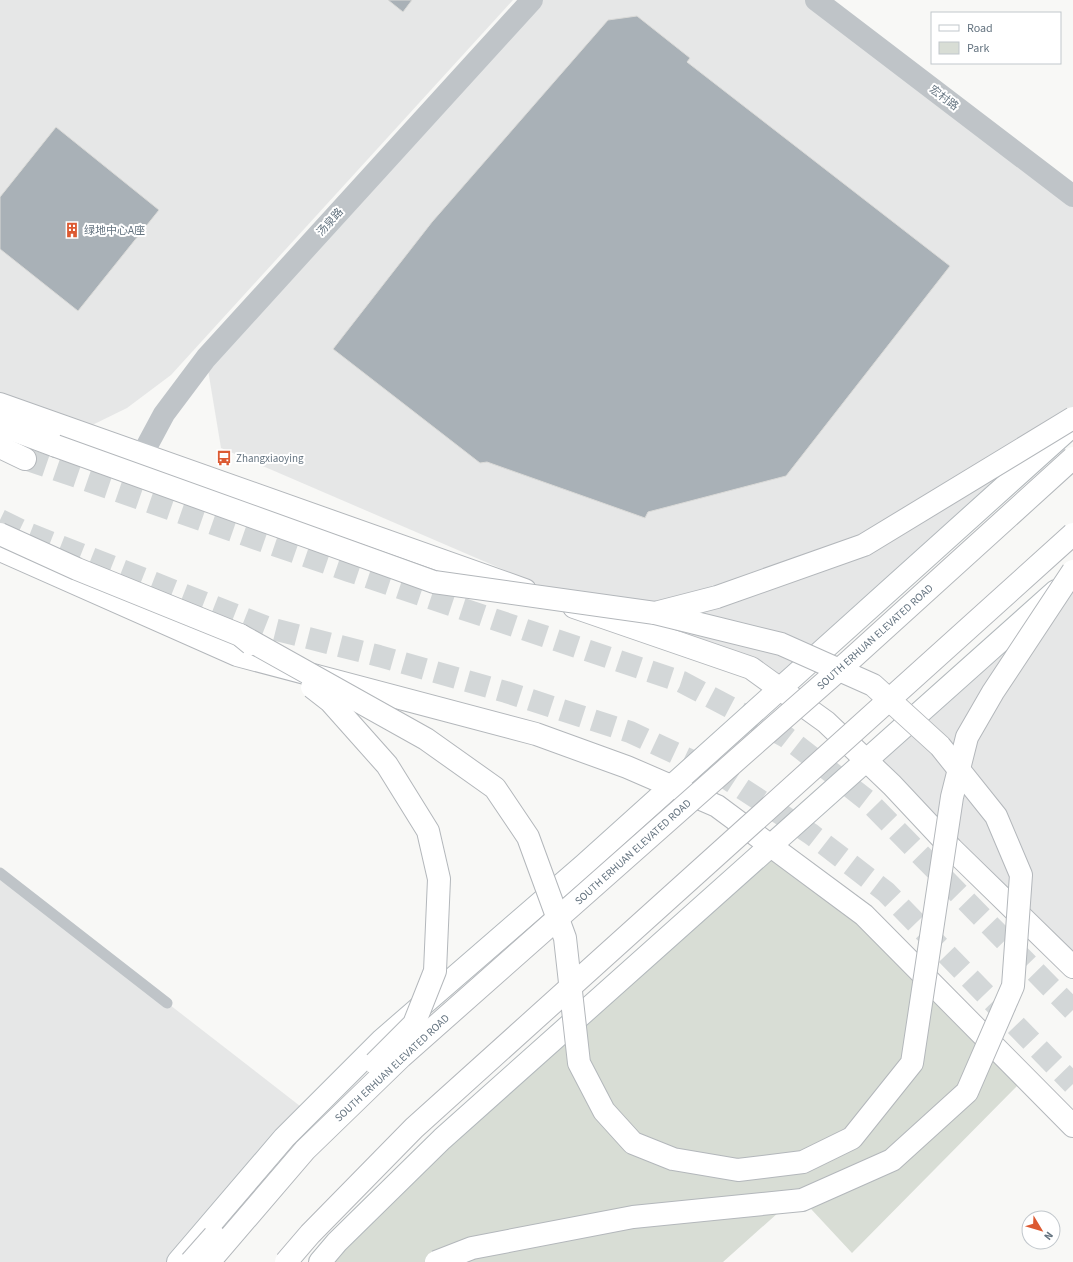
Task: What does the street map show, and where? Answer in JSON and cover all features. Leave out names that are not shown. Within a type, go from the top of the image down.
[{"type":"main road","points":[[0,410],[142,455],[751,668],[826,722],[892,785],[952,849],[1073,967]]},
{"type":"main road","points":[[0,410],[56,446],[434,582],[655,613],[781,644],[873,685],[940,746],[996,816],[1021,875],[1013,986],[967,1092],[892,1160],[802,1200],[633,1217],[472,1248],[436,1262]]},
{"type":"main road","points":[[655,613],[717,596],[864,545],[1073,418]]},
{"type":"main road","points":[[178,1262],[284,1138],[382,1040],[578,870],[1073,425]]},
{"type":"main road","points":[[0,447],[25,459]]},
{"type":"main road","name":"SOUTH ERHUAN ELEVATED ROAD","points":[[209,1262],[305,1150],[401,1057],[848,662],[1073,458]]},
{"type":"main road","points":[[0,534],[77,569],[240,635],[426,739],[495,788],[528,837],[565,938],[579,1063],[604,1111],[633,1143],[673,1159],[738,1170],[803,1162],[852,1138],[912,1063],[952,797],[968,737],[993,692],[1073,571]]},
{"type":"main road","points":[[286,1262],[310,1234],[414,1128],[1073,534]]},
{"type":"main road","points":[[0,550],[237,655],[536,734],[627,767],[717,806],[864,915],[1073,1126]]},
{"type":"main road","points":[[320,1262],[337,1242],[442,1139],[1073,576]]},
{"type":"main road","points":[[191,1262],[271,1171],[329,1109],[414,1024],[435,971],[439,879],[428,831],[387,765],[330,701],[240,635]]},
{"type":"street","name":"汤泉路","points":[[142,455],[164,414],[206,358],[532,0]]},
{"type":"street","name":"宏村路","points":[[816,0],[1073,196]]},
{"type":"lane","points":[[0,873],[168,1004]]},
{"type":"shaded area","points":[[0,0],[513,0],[171,375],[127,408],[78,432],[0,404]]},
{"type":"shaded area","points":[[532,0],[816,0],[1073,196],[1073,425],[780,689],[221,448],[206,358]]},
{"type":"shaded area","points":[[1073,576],[1073,967],[866,760]]},
{"type":"shaded area","points":[[0,873],[309,1113],[178,1262],[0,1262]]},
{"type":"green space","points":[[771,846],[864,915],[1025,1078],[852,1253],[798,1195],[723,1262],[320,1262]]},
{"type":"building","points":[[388,0],[412,0],[403,12]]},
{"type":"building","points":[[637,16],[690,58],[687,62],[950,266],[786,476],[648,512],[645,518],[487,462],[480,463],[333,349],[432,222],[608,20]]},
{"type":"building","name":"绿地中心A座","points":[[56,127],[159,210],[78,311],[0,249],[0,197]]},
{"type":"tunnel","points":[[25,459],[349,571],[682,682],[786,737],[868,801],[1073,1010]]},
{"type":"tunnel","points":[[0,520],[27,533],[269,628],[379,656],[506,692],[630,732],[720,774],[811,834],[886,892],[1073,1084]]},
{"type":"place","name":"绿地中心A座","points":[[72,230]]},
{"type":"place","name":"Zhangxiaoying","points":[[224,458]]}]
